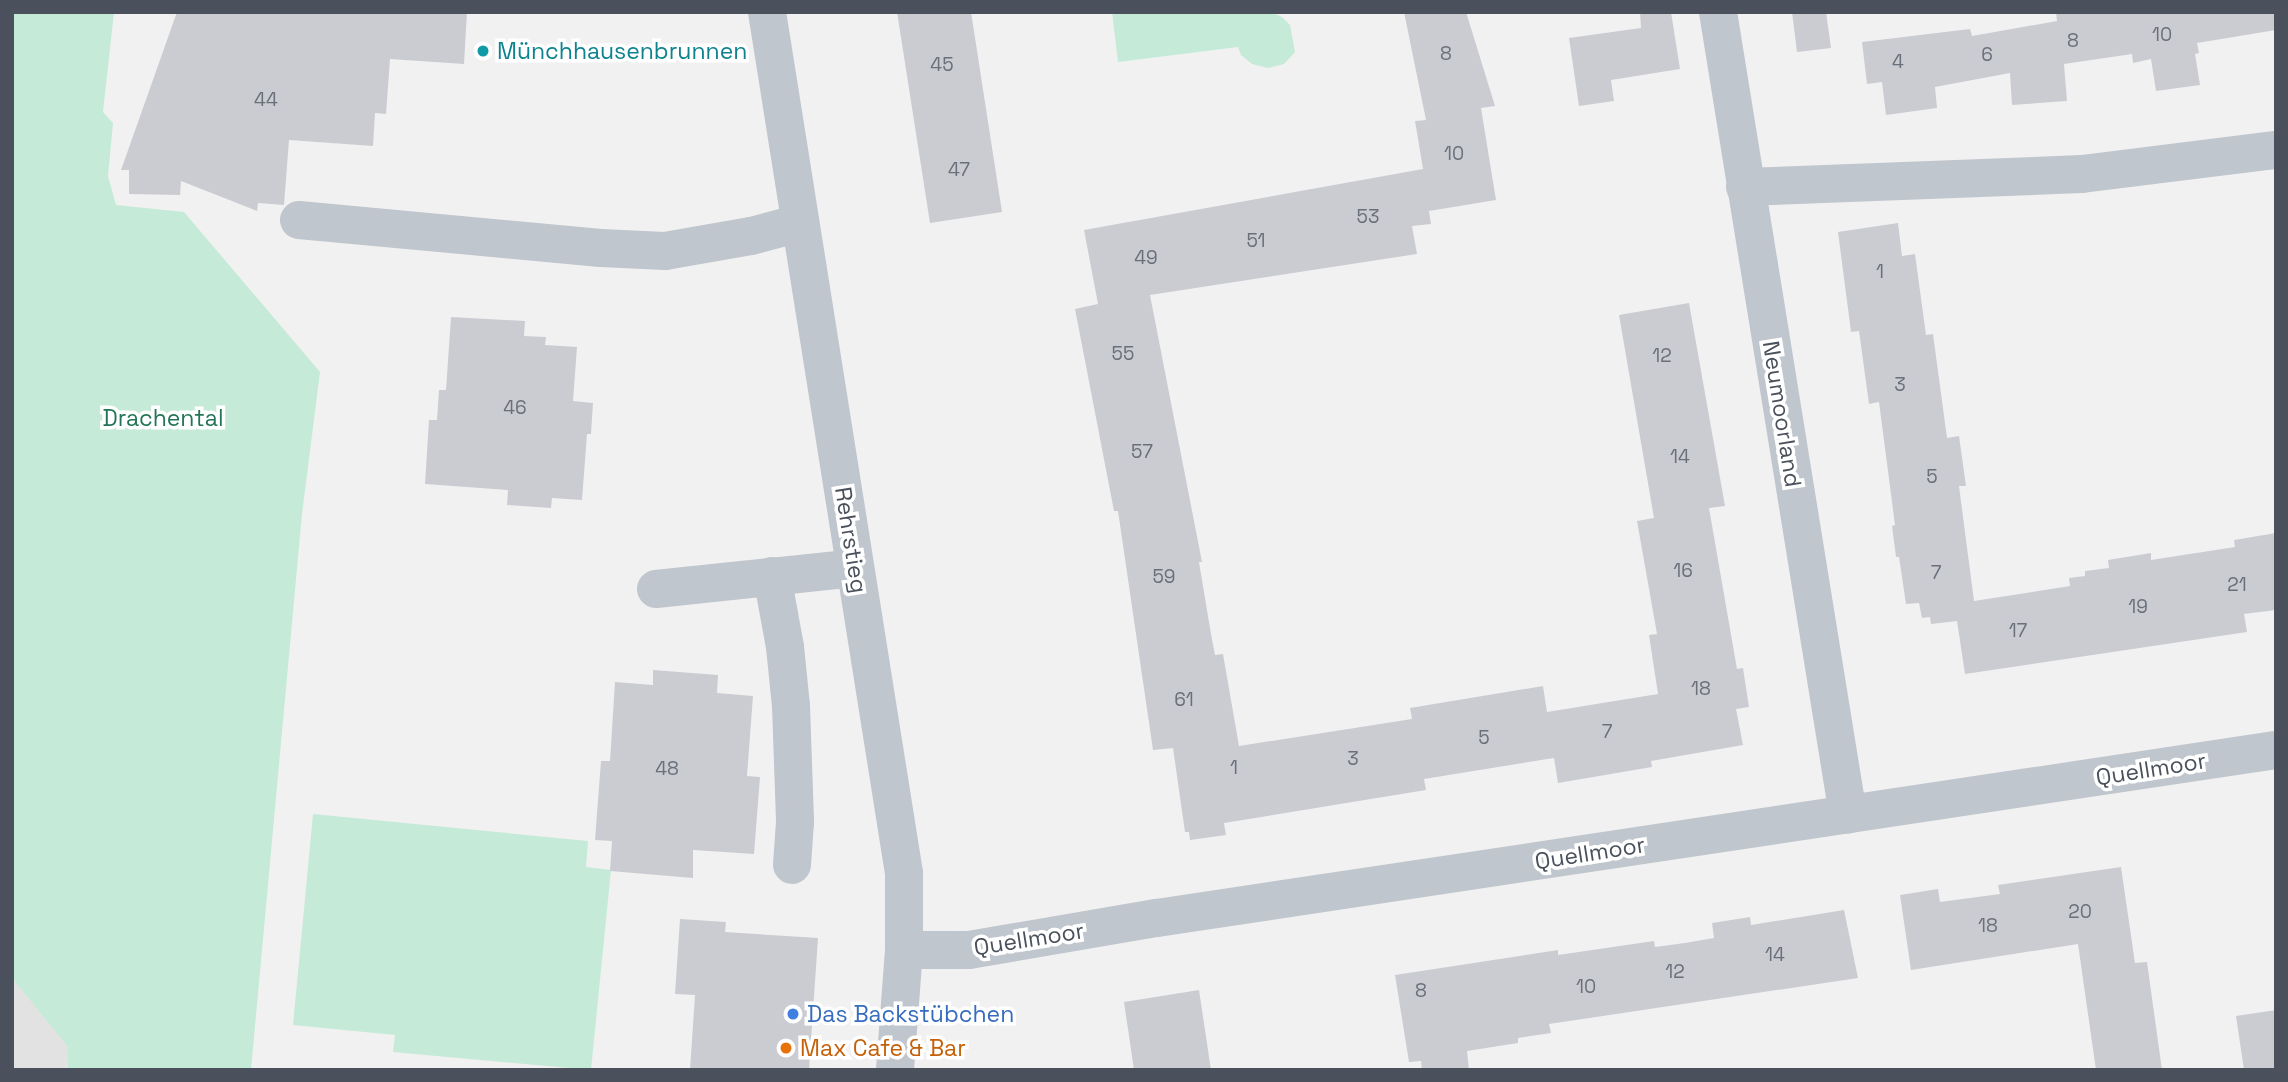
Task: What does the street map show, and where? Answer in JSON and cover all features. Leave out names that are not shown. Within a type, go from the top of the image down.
[{"type":"street","name":"Rehrstieg","points":[[767,12],[904,873],[904,950],[895,1070]]},
{"type":"street","name":"Neumoorland","points":[[1718,12],[1848,815]]},
{"type":"street","points":[[1745,187],[2082,174],[2276,150]]},
{"type":"street","points":[[299,220],[601,248],[664,251],[751,236],[800,223]]},
{"type":"street","points":[[656,589],[855,568]]},
{"type":"street","points":[[772,576],[785,647],[791,706],[795,822],[792,866]]},
{"type":"street","name":"Quellmoor","points":[[904,950],[969,950],[1171,916],[2276,750]]},
{"type":"shaded area","points":[[12,978],[69,1047],[66,1070],[12,1070]]},
{"type":"green space","name":"Drachental","points":[[12,12],[114,12],[103,112],[113,123],[108,176],[116,205],[184,212],[320,372],[302,514],[251,1070],[67,1070],[68,1047],[12,978]]},
{"type":"green space","points":[[1112,12],[1270,12],[1282,17],[1290,25],[1295,52],[1284,64],[1268,68],[1252,64],[1241,55],[1238,47],[1118,62]]},
{"type":"green space","points":[[313,814],[588,841],[586,867],[611,870],[591,1070],[393,1052],[395,1035],[293,1025]]},
{"type":"building","points":[[177,12],[467,12],[464,64],[390,59],[386,114],[375,113],[373,146],[289,140],[284,205],[258,203],[257,211],[181,181],[180,195],[129,194],[129,170],[121,170]]},
{"type":"building","points":[[897,12],[971,12],[1002,212],[930,223]]},
{"type":"building","points":[[1404,12],[1466,12],[1495,106],[1481,108],[1496,200],[1429,211],[1431,224],[1412,226],[1417,254],[1150,295],[1202,562],[1199,562],[1215,655],[1223,654],[1239,746],[1412,719],[1410,708],[1543,686],[1547,712],[1658,694],[1649,635],[1657,634],[1637,521],[1654,518],[1619,315],[1689,303],[1725,506],[1709,508],[1737,669],[1743,668],[1749,707],[1736,709],[1743,745],[1651,761],[1652,767],[1558,783],[1554,758],[1424,779],[1426,790],[1224,823],[1226,835],[1190,840],[1189,832],[1185,832],[1173,748],[1153,750],[1118,511],[1114,511],[1075,309],[1098,304],[1084,230],[1423,169],[1415,121],[1426,120]]},
{"type":"building","points":[[1640,12],[1671,12],[1680,69],[1611,80],[1614,101],[1579,106],[1569,38],[1641,28]]},
{"type":"building","points":[[1792,12],[1826,12],[1831,48],[1797,52]]},
{"type":"building","points":[[2056,12],[2276,12],[2276,30],[2197,43],[2199,53],[2195,54],[2200,85],[2156,91],[2151,59],[2133,63],[2132,54],[2064,64],[2067,101],[2012,105],[2010,73],[1935,87],[1937,108],[1886,115],[1882,82],[1867,84],[1862,42],[1970,29],[1972,36],[2057,21]]},
{"type":"building","points":[[1898,223],[1902,256],[1915,254],[1926,335],[1933,334],[1947,438],[1959,436],[1966,486],[1959,486],[1974,601],[2070,586],[2069,578],[2085,576],[2085,571],[2109,568],[2108,560],[2151,553],[2151,560],[2235,547],[2234,540],[2276,533],[2276,610],[2244,614],[2247,632],[1965,674],[1957,621],[1931,624],[1930,617],[1922,618],[1919,603],[1906,604],[1899,557],[1896,557],[1892,526],[1895,525],[1879,402],[1869,404],[1859,331],[1851,332],[1838,232]]},
{"type":"building","points":[[451,317],[525,321],[524,336],[546,337],[545,345],[577,347],[573,401],[593,403],[591,434],[587,434],[582,500],[552,498],[551,508],[507,505],[508,490],[425,484],[429,420],[437,420],[439,390],[446,390]]},
{"type":"building","points":[[653,670],[718,675],[717,693],[753,696],[747,776],[760,777],[754,854],[693,850],[693,878],[610,871],[612,841],[595,840],[601,761],[610,761],[615,682],[653,685]]},
{"type":"building","points":[[2121,867],[2135,963],[2147,962],[2162,1070],[2096,1070],[2078,944],[1911,970],[1900,895],[1938,889],[1940,902],[2000,894],[1998,885]]},
{"type":"building","points":[[1844,910],[1858,978],[1549,1024],[1551,1033],[1518,1038],[1518,1043],[1467,1051],[1469,1070],[1422,1070],[1421,1061],[1409,1062],[1395,975],[1558,950],[1558,955],[1654,941],[1655,947],[1685,943],[1714,938],[1712,923],[1750,917],[1751,925]]},
{"type":"building","points":[[680,919],[726,922],[725,932],[818,938],[809,1070],[690,1070],[695,995],[675,994]]},
{"type":"building","points":[[1199,990],[1211,1070],[1134,1070],[1124,1002]]},
{"type":"building","points":[[2276,1010],[2276,1070],[2244,1070],[2236,1016]]},
{"type":"place","name":"Münchhausenbrunnen","points":[[483,51]]},
{"type":"place","name":"Das Backstübchen","points":[[793,1014]]},
{"type":"place","name":"Max Cafe & Bar","points":[[786,1048]]}]
